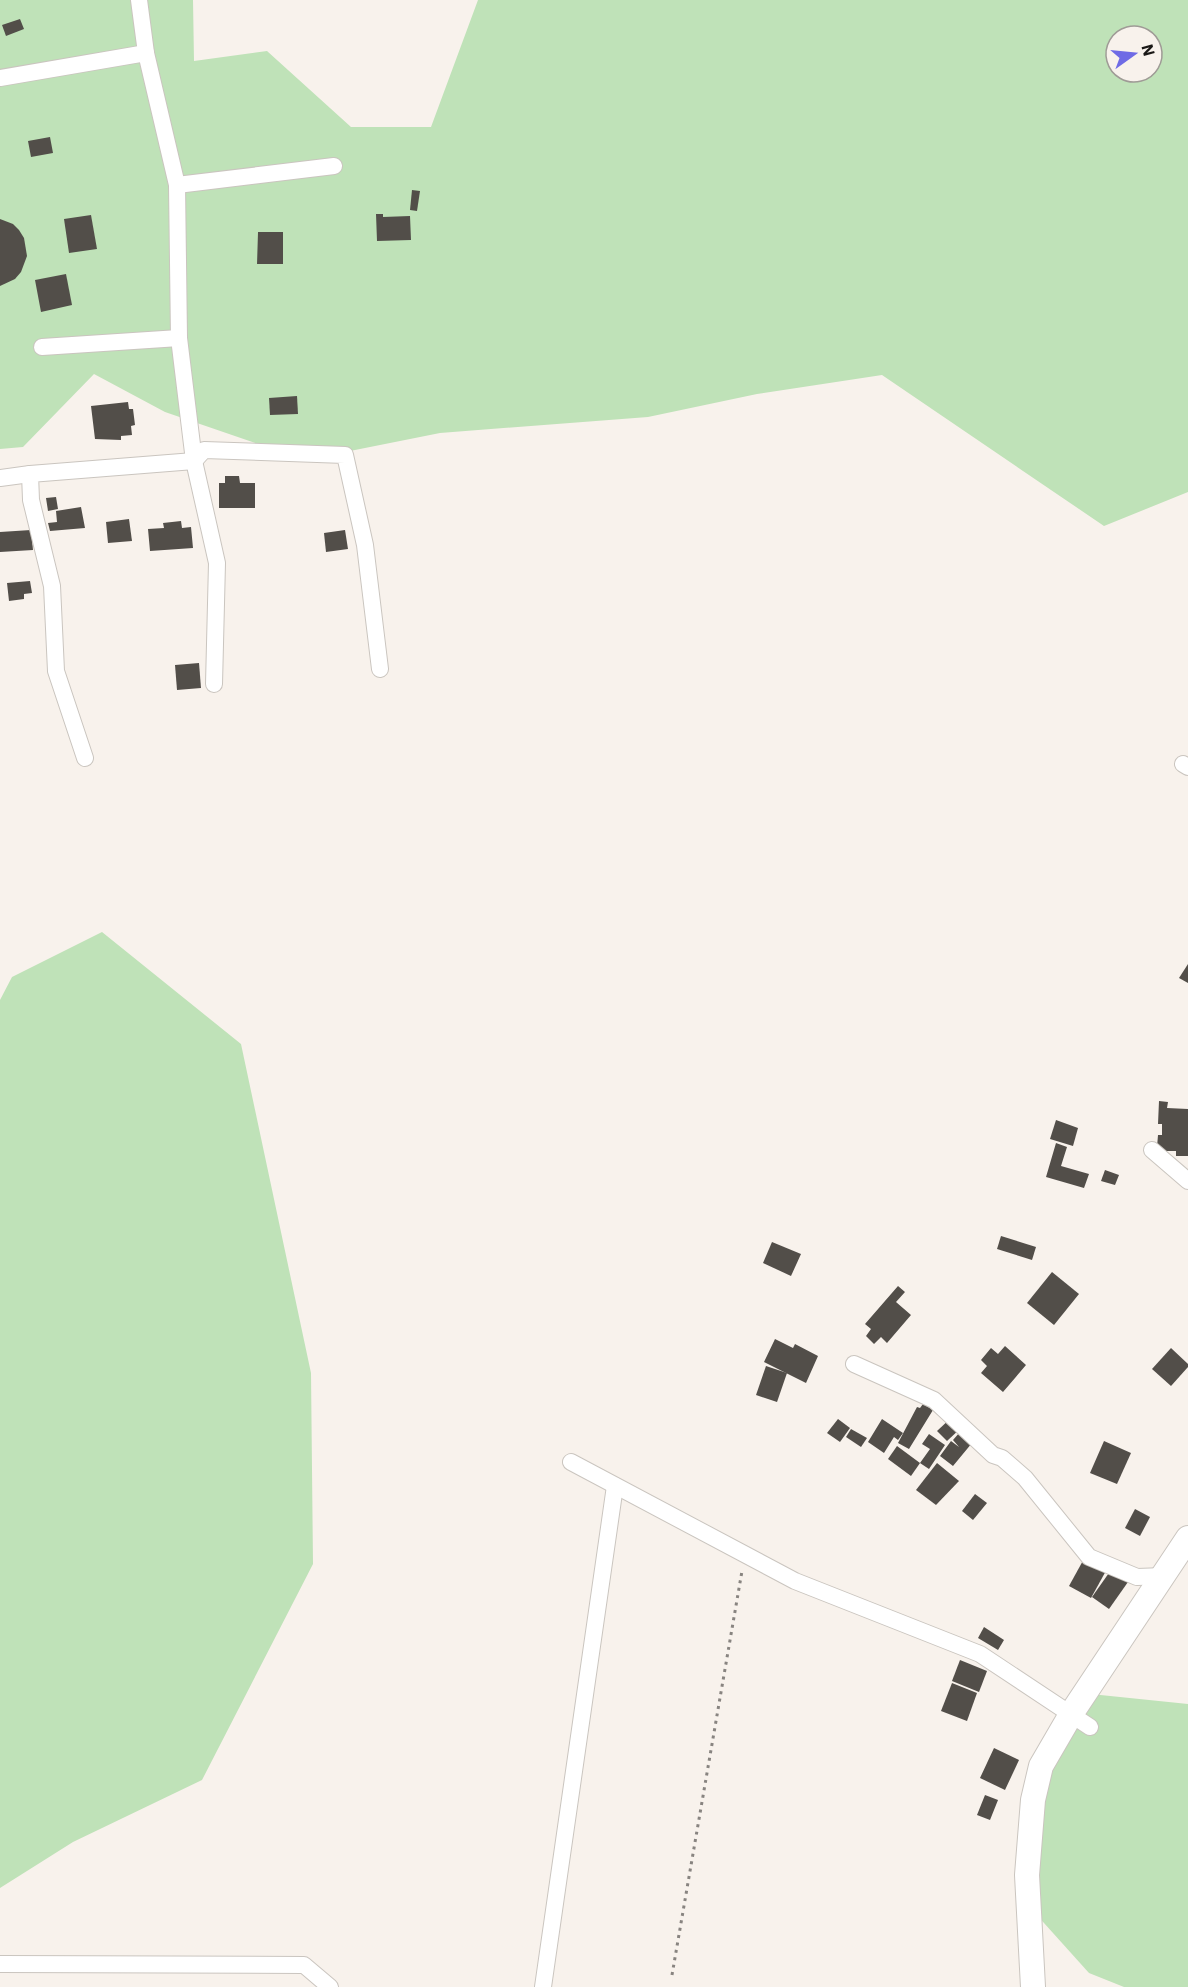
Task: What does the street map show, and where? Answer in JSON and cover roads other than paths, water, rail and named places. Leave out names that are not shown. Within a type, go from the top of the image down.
[{"type":"street","points":[[139,0],[146,53],[177,185],[179,338],[194,461],[217,563],[214,684]]},
{"type":"street","points":[[0,78],[146,53]]},
{"type":"street","points":[[177,185],[334,166]]},
{"type":"street","points":[[42,347],[179,338]]},
{"type":"street","points":[[0,478],[194,461],[204,450],[345,455],[365,545],[380,669]]},
{"type":"street","points":[[30,474],[32,500],[52,586],[56,671],[85,758]]},
{"type":"street","points":[[1152,1150],[1188,1181]]},
{"type":"street","points":[[854,1364],[934,1400],[993,1455],[1002,1458],[1025,1478],[1089,1557],[1137,1577],[1164,1576]]},
{"type":"street","points":[[571,1462],[795,1581],[980,1654],[1081,1720]]},
{"type":"street","points":[[543,1987],[615,1486]]},
{"type":"street","points":[[1034,1987],[1027,1875],[1033,1800],[1041,1766],[1081,1720],[1188,1538]]},
{"type":"street","points":[[0,1964],[304,1965],[330,1987]]}]
